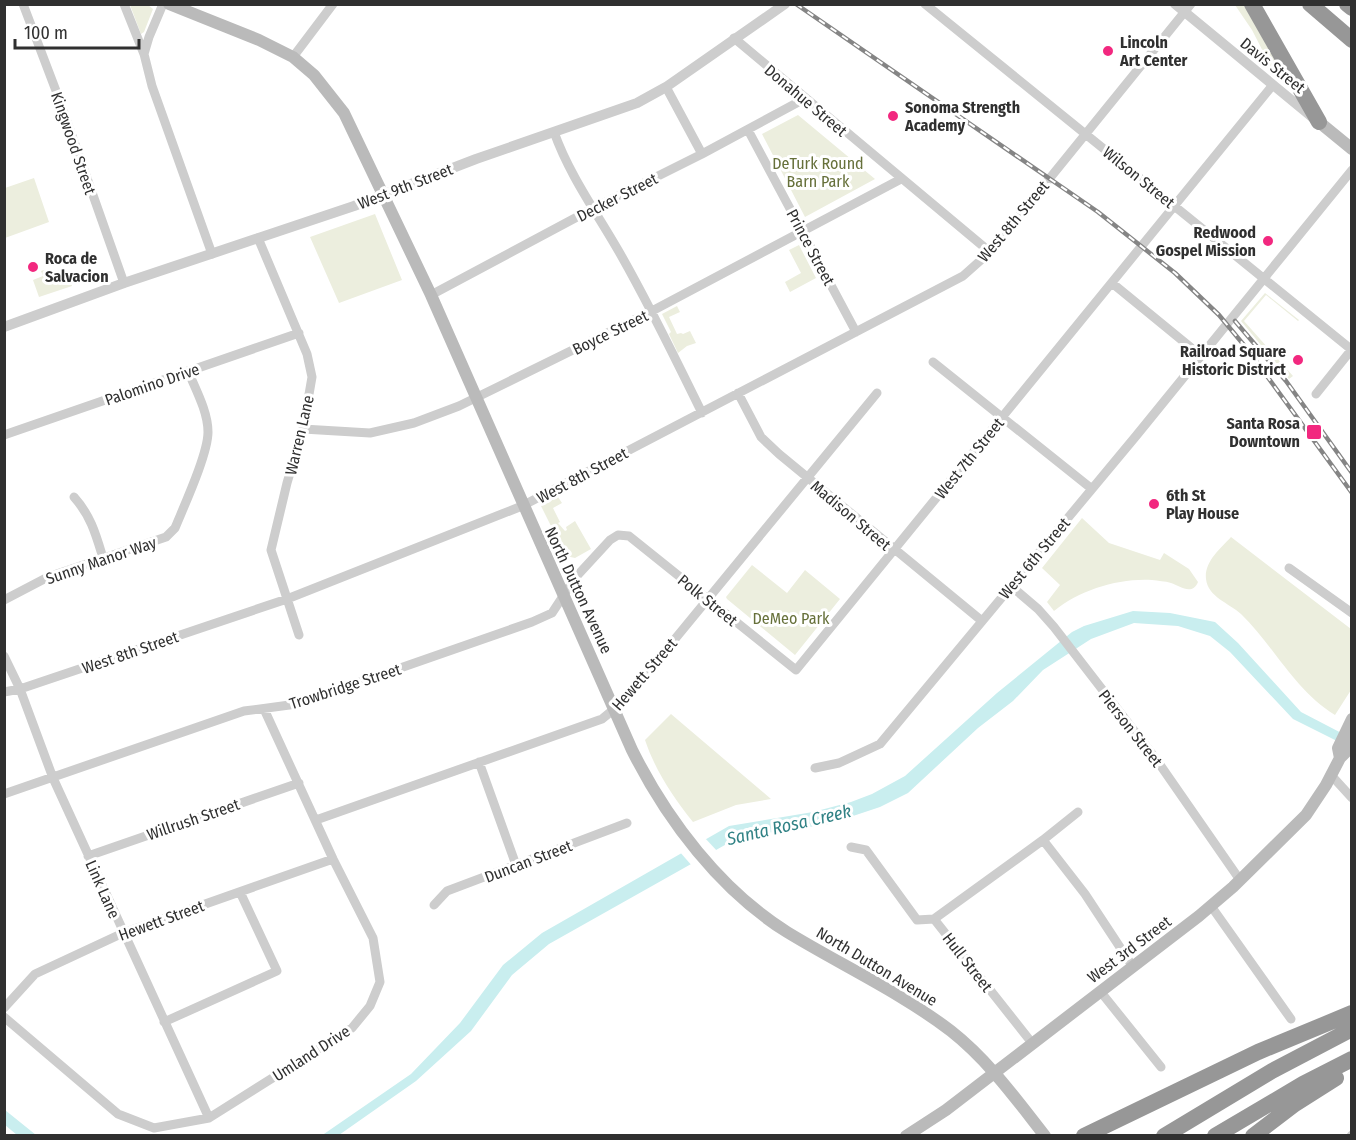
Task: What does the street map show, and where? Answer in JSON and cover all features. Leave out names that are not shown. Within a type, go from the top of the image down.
[{"type":"highway","points":[[1252,4],[1319,122]]},
{"type":"highway","points":[[1310,4],[1352,40]]},
{"type":"highway","points":[[1347,4],[1352,8]]},
{"type":"highway","points":[[1084,1136],[1257,1052],[1352,1013]]},
{"type":"highway","points":[[1164,1136],[1291,1060],[1352,1029]]},
{"type":"highway","points":[[1215,1136],[1288,1092],[1352,1059]]},
{"type":"highway","points":[[1253,1136],[1307,1096],[1352,1070]]},
{"type":"main road","name":"North Dutton Avenue","points":[[170,4],[260,40],[292,57],[314,75],[344,112],[431,295],[522,506],[646,777],[676,824],[721,878],[785,931],[932,1017],[963,1040],[994,1072],[1045,1136]]},
{"type":"main road","name":"Davis Street","points":[[1319,122],[1352,149]]},
{"type":"main road","name":"West 3rd Street","points":[[1340,758],[1338,748],[1352,719]]},
{"type":"main road","name":"West 3rd Street","points":[[906,1136],[946,1110],[1211,906],[1302,820],[1317,801],[1352,741]]},
{"type":"street","name":"Kingwood Street","points":[[23,4],[124,283]]},
{"type":"street","points":[[124,4],[144,54],[152,86],[212,254]]},
{"type":"street","points":[[144,54],[163,4]]},
{"type":"street","points":[[292,57],[333,4]]},
{"type":"street","name":"West 9th Street","points":[[4,327],[124,283],[384,195],[476,159],[637,103],[666,87],[785,4]]},
{"type":"street","name":"Wilson Street","points":[[925,4],[1351,349]]},
{"type":"street","name":"Davis Street","points":[[1175,4],[1188,8],[1272,86],[1319,122]]},
{"type":"street","name":"West 8th Street","points":[[4,692],[20,689],[287,599],[522,506],[963,276],[990,252],[1188,8]]},
{"type":"street","name":"Donahue Street","points":[[734,38],[804,99],[990,252]]},
{"type":"street","name":"West 7th Street","points":[[796,670],[1272,86]]},
{"type":"street","points":[[666,87],[702,154]]},
{"type":"street","name":"Decker Street","points":[[431,295],[804,99]]},
{"type":"street","name":"Prince Street","points":[[748,130],[856,332]]},
{"type":"street","points":[[554,132],[592,209],[621,254],[652,311],[702,413]]},
{"type":"street","name":"West 6th Street","points":[[815,768],[839,763],[880,744],[1352,170]]},
{"type":"street","name":"Boyce Street","points":[[303,429],[370,433],[414,423],[475,398],[652,311],[901,179]]},
{"type":"street","name":"Warren Lane","points":[[258,238],[299,333],[312,377],[303,429],[271,549],[299,635]]},
{"type":"street","points":[[1112,283],[1200,355]]},
{"type":"street","name":"Palomino Drive","points":[[4,435],[299,333]]},
{"type":"street","points":[[1316,394],[1351,349]]},
{"type":"street","points":[[933,362],[1092,489]]},
{"type":"street","name":"Sunny Manor Way","points":[[4,600],[48,577],[166,537],[175,528],[206,449],[208,433],[206,416],[189,371]]},
{"type":"street","name":"Madison Street","points":[[738,393],[761,437],[806,478],[982,621]]},
{"type":"street","name":"Hewett Street","points":[[316,820],[602,719],[624,701],[877,393]]},
{"type":"street","points":[[74,497],[93,523],[103,558]]},
{"type":"street","name":"Polk Street","points":[[618,535],[629,537],[796,670]]},
{"type":"street","name":"Trowbridge Street","points":[[4,794],[244,711],[297,704],[532,622],[552,613],[575,578],[610,540],[618,535]]},
{"type":"street","points":[[1288,568],[1352,613]]},
{"type":"street","name":"Pierson Street","points":[[1011,586],[1038,609],[1054,627],[1156,759],[1240,880]]},
{"type":"street","name":"Link Lane","points":[[4,656],[20,689],[53,778],[209,1118]]},
{"type":"street","name":"Umland Drive","points":[[4,1017],[118,1114],[154,1128],[209,1118],[351,1028],[370,1006],[380,982],[373,938],[333,859],[264,709]]},
{"type":"street","points":[[480,762],[516,865]]},
{"type":"street","points":[[1331,776],[1352,798]]},
{"type":"street","name":"Willrush Street","points":[[88,856],[299,783]]},
{"type":"street","points":[[934,919],[1078,812]]},
{"type":"street","name":"Duncan Street","points":[[434,905],[447,891],[627,823]]},
{"type":"street","points":[[1043,840],[1085,894],[1133,967]]},
{"type":"street","name":"Hull Street","points":[[850,847],[866,850],[917,920],[934,919],[1032,1043]]},
{"type":"street","name":"Hewett Street","points":[[4,1008],[35,974],[123,933],[333,859]]},
{"type":"street","points":[[164,1022],[277,971],[240,891]]},
{"type":"street","points":[[1211,906],[1292,1019]]},
{"type":"street","points":[[1100,991],[1161,1067]]},
{"type":"green space","points":[[130,5],[148,5],[153,9],[144,32],[141,34]]},
{"type":"green space","points":[[1235,5],[1244,5],[1287,82],[1284,84],[1274,73],[1252,30]]},
{"type":"green space","name":"DeTurk Round Barn Park","points":[[798,115],[875,179],[805,217],[762,134]]},
{"type":"green space","points":[[34,178],[49,222],[5,238],[5,188]]},
{"type":"green space","points":[[375,214],[402,280],[339,303],[310,237]]},
{"type":"green space","points":[[799,245],[816,278],[790,292],[785,282],[801,273],[789,250]]},
{"type":"green space","points":[[50,268],[52,272],[66,268],[72,286],[39,297],[33,280],[43,276],[41,271]]},
{"type":"green space","points":[[1265,293],[1299,320],[1266,295],[1244,321],[1293,376],[1289,379],[1241,321]]},
{"type":"green space","points":[[677,306],[680,312],[669,317],[677,334],[690,331],[696,343],[678,353],[662,314]]},
{"type":"green space","points":[[558,497],[562,503],[553,508],[560,522],[558,523],[565,531],[566,527],[575,521],[591,549],[575,558],[566,556],[541,506]]},
{"type":"green space","points":[[1082,518],[1109,543],[1160,560],[1164,553],[1189,569],[1198,582],[1189,589],[1169,582],[1152,580],[1113,583],[1087,591],[1054,611],[1047,602],[1060,585],[1042,568]]},
{"type":"green space","points":[[1231,537],[1351,629],[1351,690],[1335,715],[1308,694],[1241,614],[1211,591],[1206,579],[1208,567],[1214,556]]},
{"type":"green space","name":"DeMeo Park","points":[[752,565],[787,593],[805,570],[840,599],[795,655],[726,597]]},
{"type":"green space","points":[[671,714],[771,799],[736,805],[693,822],[665,783],[645,740]]},
{"type":"water","name":"Santa Rosa Creek","points":[[1133,611],[1170,613],[1215,622],[1238,643],[1301,712],[1351,738],[1351,748],[1293,719],[1230,652],[1210,636],[1178,626],[1134,623],[1091,639],[1043,670],[1013,701],[978,728],[908,793],[880,807],[829,824],[767,833],[732,841],[549,944],[512,975],[471,1031],[416,1081],[339,1135],[321,1136],[411,1074],[460,1023],[503,965],[542,933],[729,826],[813,812],[872,794],[905,776],[997,693],[1072,632]]},
{"type":"water","points":[[4,1110],[36,1135],[17,1135],[5,1125]]},
{"type":"pier","points":[[704,837],[719,853],[693,867],[679,851]]},
{"type":"railway","points":[[796,4],[1098,212],[1175,273],[1219,315],[1248,350],[1352,493]]},
{"type":"railway","points":[[1235,321],[1286,381],[1352,473]]},
{"type":"place","name":"Lincoln Art Center","points":[[1108,51]]},
{"type":"place","name":"Sonoma Strength Academy","points":[[893,116]]},
{"type":"place","name":"Redwood Gospel Mission","points":[[1268,241]]},
{"type":"place","name":"Roca de Salvacion","points":[[33,267]]},
{"type":"place","name":"Railroad Square Historic District","points":[[1298,360]]},
{"type":"place","name":"Santa Rosa Downtown","points":[[1314,432]]},
{"type":"place","name":"6th St Play House","points":[[1154,504]]}]
